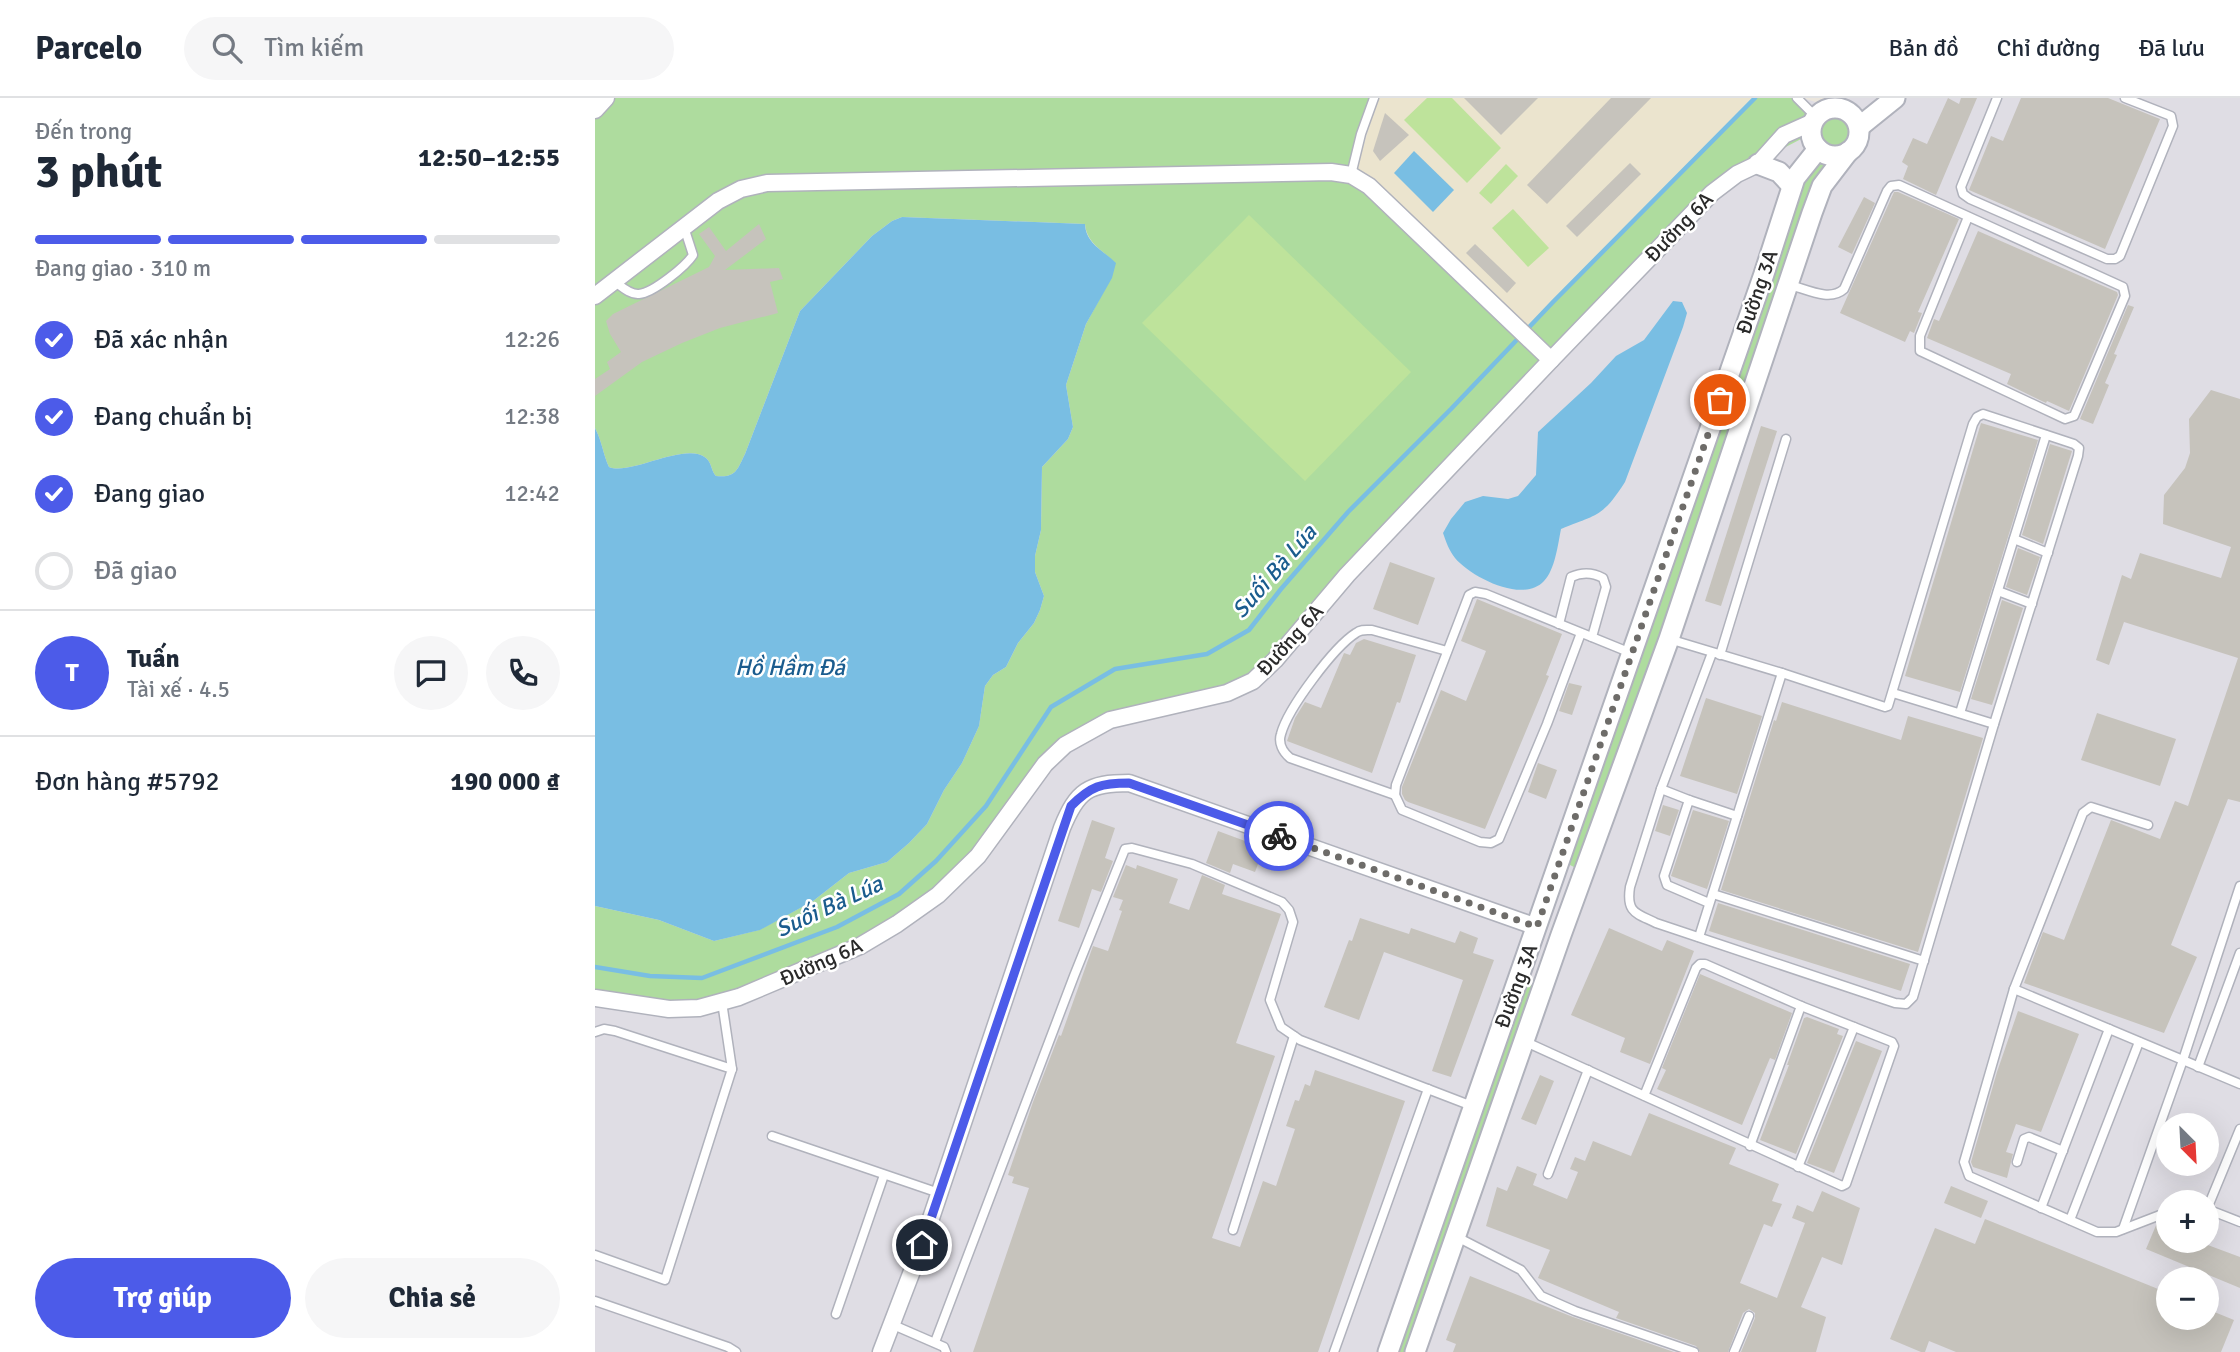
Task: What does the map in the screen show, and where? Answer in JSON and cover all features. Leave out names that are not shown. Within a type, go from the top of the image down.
[{"type":"street","points":[[595,110],[606,98]]},
{"type":"street","points":[[1859,127],[1895,98]]},
{"type":"street","points":[[1849,103],[1859,127],[1857,141],[1848,152],[1832,156],[1818,149],[1810,133],[1814,119],[1828,108],[1849,103]]},
{"type":"street","name":"Đường 6A","points":[[595,998],[669,1009],[699,1008],[739,997],[860,946],[938,895],[978,856],[1045,764],[1065,745],[1110,720],[1227,693],[1253,681],[1275,660],[1347,575],[1545,354],[1718,188],[1737,174],[1758,164],[1784,135],[1814,119]]},
{"type":"street","name":"Đường 3A","points":[[1388,1352],[1795,178],[1818,149]]},
{"type":"street","name":"Đường 3A","points":[[1415,1352],[1454,1235],[1669,639],[1822,186],[1848,152]]},
{"type":"street","points":[[1758,164],[1779,172],[1793,186]]},
{"type":"street","points":[[595,296],[718,201],[741,189],[767,183],[1318,172],[1351,175],[1369,186],[1545,354]]},
{"type":"street","points":[[881,1352],[922,1245],[1062,828],[1071,806],[1086,791],[1106,783],[1129,783],[1561,935]]},
{"type":"lane","points":[[1351,175],[1361,134],[1374,98]]},
{"type":"lane","points":[[1797,98],[1814,119]]},
{"type":"lane","points":[[1997,98],[1961,187],[1963,194],[2107,259],[2120,256],[2173,126],[2171,116],[2125,98]]},
{"type":"lane","points":[[1787,284],[1832,296],[1839,294],[1844,289],[1891,186],[1899,185],[2123,287],[2125,296],[2074,416],[2065,419],[1920,351],[1920,336],[1968,217]]},
{"type":"lane","points":[[614,281],[631,293],[639,294],[648,291],[687,264],[693,254],[684,227]]},
{"type":"lane","points":[[1669,639],[1716,654],[1782,673],[1885,707],[1891,702],[1977,417],[1983,414],[2078,447],[2078,456],[1994,724],[1913,998],[1906,1003],[1895,1003],[1656,923],[1632,911],[1628,902],[1630,887],[1661,789],[1716,654],[1786,439]]},
{"type":"lane","points":[[1960,713],[2046,435]]},
{"type":"lane","points":[[2014,539],[2048,552]]},
{"type":"lane","points":[[1559,624],[1571,577],[1579,573],[1595,574],[1603,578],[1606,587],[1591,637]]},
{"type":"lane","points":[[1581,633],[1499,839],[1490,843],[1480,842],[1402,810],[1396,801],[1397,785],[1469,595],[1475,592],[1486,594],[1631,653]]},
{"type":"lane","points":[[1998,592],[2032,604]]},
{"type":"lane","points":[[1395,795],[1290,758],[1281,747],[1280,736],[1295,702],[1341,646],[1356,633],[1372,630],[1447,651]]},
{"type":"lane","points":[[1699,937],[1782,673]]},
{"type":"lane","points":[[1893,693],[1994,724]]},
{"type":"lane","points":[[1661,789],[1737,817]]},
{"type":"lane","points":[[1689,800],[1664,881],[1667,886],[1709,903]]},
{"type":"lane","points":[[2148,825],[2091,807],[2083,813],[2014,989],[1964,1162],[1969,1176],[2097,1232],[2116,1232],[2156,1217]]},
{"type":"lane","points":[[935,1342],[1125,849],[1132,848],[1192,864],[1282,902],[1289,910],[1293,922],[1270,1000],[1280,1027],[1300,1040],[1473,1107]]},
{"type":"lane","points":[[2123,1229],[2238,900],[2240,886]]},
{"type":"lane","points":[[1713,894],[1924,961]]},
{"type":"lane","points":[[2199,1067],[2240,953]]},
{"type":"lane","points":[[1524,1041],[1750,1146],[1842,1186],[1846,1184],[1893,1049],[1892,1042],[1700,964],[1696,968],[1644,1096]]},
{"type":"lane","points":[[2014,989],[2240,1084]]},
{"type":"lane","points":[[595,1255],[665,1280],[732,1069],[722,1002]]},
{"type":"lane","points":[[1750,1146],[1801,1006]]},
{"type":"lane","points":[[1798,1167],[1854,1027]]},
{"type":"lane","points":[[2041,1208],[2109,1029]]},
{"type":"lane","points":[[595,1032],[615,1031],[732,1069]]},
{"type":"lane","points":[[1233,1230],[1294,1036]]},
{"type":"lane","points":[[2070,1220],[2139,1042]]},
{"type":"lane","points":[[1548,1174],[1588,1070]]},
{"type":"lane","points":[[1334,1352],[1428,1089]]},
{"type":"lane","points":[[2215,1190],[2240,1129]]},
{"type":"lane","points":[[772,1136],[939,1193]]},
{"type":"lane","points":[[2017,1162],[2024,1139],[2029,1137],[2063,1151]]},
{"type":"lane","points":[[836,1314],[884,1175]]},
{"type":"lane","points":[[2219,1214],[2240,1222]]},
{"type":"lane","points":[[1454,1235],[1521,1270],[1541,1296],[1575,1311],[1694,1352]]},
{"type":"lane","points":[[595,1301],[728,1346],[736,1352]]},
{"type":"lane","points":[[1734,1352],[1749,1316]]},
{"type":"lane","points":[[891,1324],[935,1342],[944,1347],[946,1352]]},
{"type":"shaded area","points":[[1378,98],[1755,98],[1527,330],[1356,171]]},
{"type":"shaded area","points":[[1755,98],[1802,98],[1819,103],[1842,98],[2240,98],[2240,1352],[595,1352],[595,967],[1451,409]]},
{"type":"green space","points":[[614,98],[1370,98],[1358,134],[1348,179],[1359,184],[1520,337],[1755,98],[1793,98],[1808,113],[1802,127],[1803,138],[1733,170],[1709,189],[1343,572],[1271,657],[1250,677],[1224,688],[1109,715],[1062,740],[1040,761],[973,854],[935,891],[858,941],[737,992],[700,1003],[669,1004],[595,993],[595,906],[659,920],[714,941],[759,930],[813,901],[849,873],[887,862],[927,824],[944,790],[962,763],[979,726],[985,686],[993,675],[1006,667],[1040,610],[1044,596],[1035,572],[1035,556],[1041,530],[1042,467],[1068,439],[1073,427],[1066,385],[1086,324],[1111,278],[1115,263],[1092,242],[1085,224],[902,217],[892,221],[872,236],[800,311],[745,454],[735,472],[728,476],[716,476],[708,460],[697,454],[672,456],[630,467],[609,467],[595,428],[595,303],[720,206],[744,194],[766,189],[895,186],[894,175],[766,178],[740,184],[714,197],[595,290],[595,117]]},
{"type":"green space","points":[[1427,98],[1452,98],[1501,148],[1467,183],[1404,120]]},
{"type":"green space","points":[[1835,116],[1846,120],[1850,131],[1846,142],[1835,146],[1824,142],[1820,131],[1824,120]]},
{"type":"green space","points":[[1820,161],[1829,163],[1814,183],[1777,284],[1661,636],[1576,868],[1568,864],[1803,182]]},
{"type":"green space","points":[[1506,164],[1518,176],[1491,204],[1479,193]]},
{"type":"green space","points":[[1513,209],[1549,248],[1528,267],[1492,228]]},
{"type":"green space","points":[[1249,215],[1411,372],[1305,481],[1142,323]]},
{"type":"green space","points":[[1526,983],[1534,985],[1406,1352],[1396,1352]]},
{"type":"water","points":[[1414,151],[1454,190],[1433,212],[1394,173]]},
{"type":"water","name":"Hồ Hầm Đá","points":[[902,217],[1085,224],[1088,237],[1116,263],[1112,278],[1086,324],[1066,385],[1073,427],[1068,439],[1042,467],[1041,530],[1035,556],[1035,572],[1044,596],[1040,610],[1006,667],[993,675],[985,686],[979,726],[962,763],[944,790],[927,824],[887,862],[849,873],[813,901],[760,930],[714,941],[659,920],[595,906],[595,428],[609,467],[630,467],[672,456],[697,454],[708,460],[716,476],[732,474],[738,469],[745,454],[800,311],[872,236]]},
{"type":"water","points":[[1673,301],[1682,302],[1687,313],[1625,482],[1604,509],[1561,529],[1551,570],[1544,581],[1535,587],[1511,589],[1473,573],[1455,558],[1447,543],[1443,533],[1451,519],[1465,502],[1483,496],[1508,499],[1518,496],[1536,475],[1538,432],[1616,356],[1644,340]]},
{"type":"building","points":[[1464,98],[1538,98],[1501,135]]},
{"type":"building","points":[[1611,98],[1651,98],[1547,204],[1527,185]]},
{"type":"building","points":[[1948,98],[1959,104],[1961,98],[1977,98],[1936,195],[1903,179],[1908,166],[1902,162],[1913,138],[1927,144]]},
{"type":"building","points":[[2021,98],[2108,98],[2160,119],[2105,249],[1969,190],[1991,136],[2003,141]]},
{"type":"building","points":[[1385,113],[1409,135],[1380,161],[1373,151]]},
{"type":"building","points":[[1630,163],[1641,174],[1577,237],[1566,226]]},
{"type":"building","points":[[1894,192],[1959,219],[1918,312],[1922,313],[1914,333],[1910,331],[1905,342],[1840,313]]},
{"type":"building","points":[[1864,197],[1875,203],[1852,254],[1838,247]]},
{"type":"building","points":[[759,224],[766,239],[725,270],[779,268],[783,279],[770,282],[778,313],[720,328],[682,343],[642,362],[595,396],[595,379],[610,369],[607,362],[621,352],[606,321],[613,314],[709,267],[715,256],[699,234],[709,227],[726,251]]},
{"type":"building","points":[[1978,231],[2117,292],[2069,411],[2007,384],[2011,374],[1927,338],[1934,319],[1939,321]]},
{"type":"building","points":[[1475,244],[1516,283],[1507,293],[1466,253]]},
{"type":"building","points":[[2128,305],[2134,307],[2114,354],[2117,355],[2105,383],[2109,385],[2093,424],[2080,419]]},
{"type":"building","points":[[2211,390],[2240,399],[2240,802],[2228,799],[2171,945],[2197,957],[2164,1033],[2024,983],[2043,932],[2064,940],[2111,820],[2160,839],[2175,801],[2188,806],[2238,658],[2124,622],[2109,665],[2096,660],[2122,575],[2131,579],[2140,553],[2221,578],[2231,547],[2163,524],[2164,495],[2185,468],[2190,453],[2189,419]]},
{"type":"building","points":[[1981,423],[2038,440],[1960,692],[1905,676]]},
{"type":"building","points":[[1761,426],[1777,431],[1721,606],[1705,601]]},
{"type":"building","points":[[2050,444],[2072,451],[2043,544],[2022,535]]},
{"type":"building","points":[[2018,548],[2040,557],[2027,595],[2006,587]]},
{"type":"building","points":[[1390,562],[1435,578],[1418,625],[1373,609]]},
{"type":"building","points":[[1477,599],[1562,634],[1546,675],[1549,676],[1485,829],[1408,802],[1402,794],[1402,787],[1441,690],[1466,701],[1486,651],[1461,641]]},
{"type":"building","points":[[2002,600],[2023,608],[1992,705],[1971,699]]},
{"type":"building","points":[[1364,639],[1416,655],[1372,773],[1287,741],[1295,718],[1305,702],[1321,708],[1344,653],[1350,655],[1356,643]]},
{"type":"building","points":[[1569,683],[1582,686],[1572,715],[1559,711]]},
{"type":"building","points":[[1706,698],[1762,716],[1737,794],[1680,776]]},
{"type":"building","points":[[1782,702],[1901,740],[1908,716],[1983,738],[1918,952],[1721,890]]},
{"type":"building","points":[[2097,713],[2176,739],[2160,786],[2081,760]]},
{"type":"building","points":[[1538,763],[1557,770],[1546,799],[1528,792]]},
{"type":"building","points":[[1663,805],[1679,810],[1670,836],[1655,831]]},
{"type":"building","points":[[1693,810],[1729,821],[1707,889],[1671,876]]},
{"type":"building","points":[[1092,820],[1115,828],[1105,858],[1113,861],[1101,892],[1092,889],[1079,928],[1058,921]]},
{"type":"building","points":[[1218,831],[1264,848],[1255,872],[1233,864],[1230,873],[1206,863]]},
{"type":"building","points":[[1126,865],[1136,869],[1137,865],[1178,879],[1169,903],[1189,910],[1202,875],[1225,885],[1222,894],[1281,914],[1236,1043],[1275,1056],[1212,1238],[1240,1247],[1263,1181],[1276,1186],[1295,1129],[1286,1126],[1295,1100],[1299,1101],[1305,1084],[1310,1086],[1315,1070],[1405,1101],[1318,1352],[973,1352],[1029,1188],[1012,1183],[1014,1177],[1008,1175],[1093,946],[1108,951],[1122,911],[1119,910],[1123,900],[1113,897]]},
{"type":"building","points":[[1718,903],[1910,964],[1901,991],[1709,931]]},
{"type":"building","points":[[1360,918],[1409,934],[1411,928],[1455,943],[1460,931],[1478,938],[1473,953],[1494,960],[1451,1077],[1432,1071],[1463,980],[1384,952],[1359,1020],[1324,1007]]},
{"type":"building","points":[[1609,928],[1662,951],[1667,940],[1694,951],[1650,1064],[1620,1052],[1625,1038],[1571,1015]]},
{"type":"building","points":[[1700,974],[1792,1013],[1775,1060],[1770,1058],[1742,1125],[1657,1089],[1666,1070],[1662,1068]]},
{"type":"building","points":[[2018,1011],[2079,1034],[2041,1132],[2016,1124],[2006,1152],[2013,1154],[2007,1178],[1973,1167],[1971,1162]]},
{"type":"building","points":[[1804,1018],[1839,1029],[1837,1034],[1843,1036],[1796,1154],[1760,1140]]},
{"type":"building","points":[[1856,1041],[1882,1051],[1834,1173],[1807,1163]]},
{"type":"building","points":[[1540,1075],[1554,1081],[1536,1125],[1521,1119]]},
{"type":"building","points":[[1649,1113],[1736,1148],[1729,1164],[1779,1184],[1772,1201],[1782,1204],[1772,1227],[1764,1224],[1740,1283],[1777,1298],[1805,1223],[1792,1218],[1797,1205],[1813,1212],[1822,1191],[1860,1208],[1842,1265],[1822,1257],[1801,1307],[1826,1317],[1816,1352],[1741,1352],[1755,1318],[1755,1313],[1749,1309],[1743,1313],[1728,1352],[1700,1352],[1696,1346],[1616,1318],[1619,1312],[1538,1278],[1550,1250],[1486,1226],[1497,1187],[1507,1191],[1517,1166],[1537,1174],[1533,1185],[1567,1199],[1578,1172],[1570,1169],[1575,1157],[1585,1161],[1593,1141],[1631,1156]]},
{"type":"building","points":[[1951,1186],[1988,1201],[1981,1218],[1944,1203]]},
{"type":"building","points":[[1985,1219],[2156,1288],[2156,1330],[2219,1330],[2219,1314],[2234,1320],[2221,1352],[1956,1352],[1929,1341],[1925,1352],[1921,1352],[1890,1339],[1935,1228],[1975,1244]]},
{"type":"building","points":[[2156,1225],[2156,1253],[2219,1253],[2219,1249],[2240,1257],[2240,1288],[2219,1279],[2219,1267],[2189,1267],[2146,1249]]},
{"type":"building","points":[[1470,1276],[1573,1317],[1674,1352],[1453,1352],[1456,1344],[1446,1340]]},
{"type":"waterway","name":"Suối Bà Lúa","points":[[595,967],[650,976],[702,978],[837,927],[899,894],[936,861],[986,806],[1051,707],[1115,669],[1207,654],[1249,630],[1348,512],[1755,98]]},
{"type":"way so far","points":[[1279,836],[1537,927],[1720,400]]},
{"type":"route","points":[[922,1245],[1071,806],[1086,791],[1106,783],[1129,783],[1279,836]]}]
